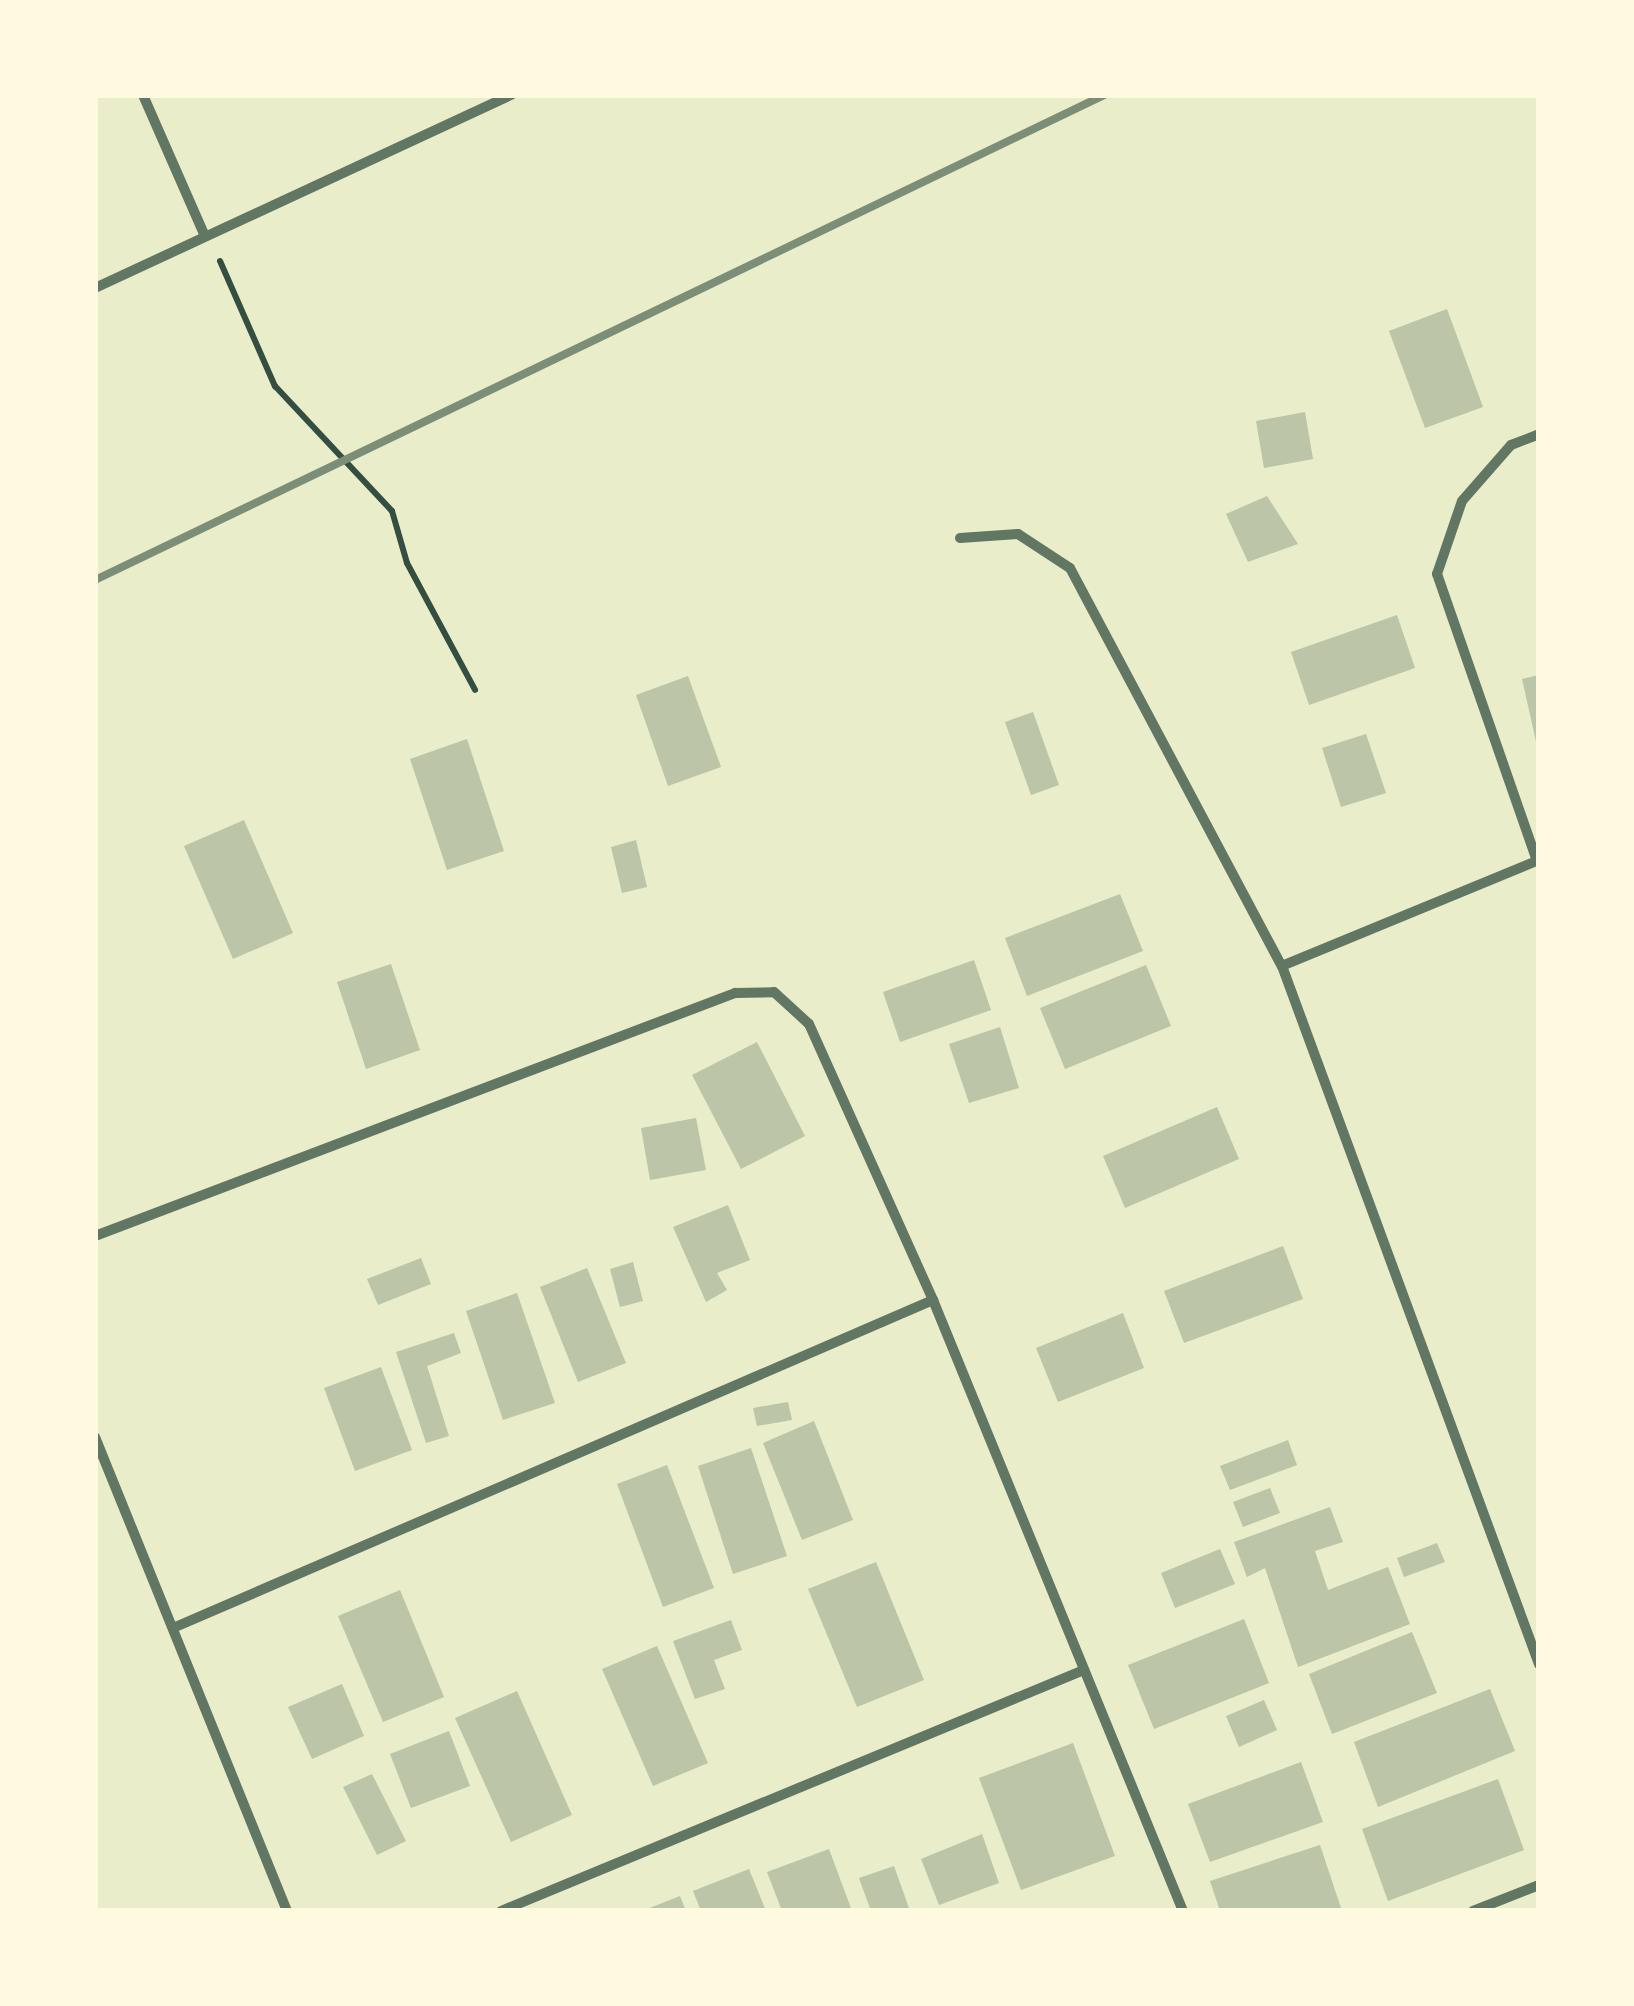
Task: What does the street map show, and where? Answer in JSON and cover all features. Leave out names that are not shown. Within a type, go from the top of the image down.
[{"type":"street","points":[[143,95],[204,234]]},
{"type":"street","points":[[95,288],[204,234],[512,95]]},
{"type":"street","points":[[1282,966],[1538,861],[1437,574],[1462,501],[1512,446],[1539,434]]},
{"type":"street","points":[[960,538],[1018,534],[1070,568],[1282,966],[1539,1664]]},
{"type":"street","points":[[95,1236],[735,993],[774,992],[810,1024],[933,1300],[1183,1911]]},
{"type":"street","points":[[173,1628],[933,1300]]},
{"type":"street","points":[[95,1437],[288,1911]]},
{"type":"street","points":[[501,1911],[1084,1670]]},
{"type":"street","points":[[1473,1911],[1539,1885]]},
{"type":"path","points":[[204,234],[240,294],[275,386],[392,511],[406,563],[475,690]]},
{"type":"building","points":[[1447,309],[1483,407],[1425,428],[1389,331]]},
{"type":"building","points":[[1305,412],[1313,459],[1264,468],[1256,421]]},
{"type":"building","points":[[1267,496],[1298,544],[1248,562],[1226,514]]},
{"type":"building","points":[[1397,615],[1415,668],[1309,705],[1291,652]]},
{"type":"building","points":[[1539,675],[1539,746],[1537,746],[1522,679]]},
{"type":"building","points":[[688,676],[721,767],[668,786],[636,695]]},
{"type":"building","points":[[1033,712],[1059,785],[1031,795],[1005,722]]},
{"type":"building","points":[[1366,734],[1386,793],[1341,807],[1322,748]]},
{"type":"building","points":[[467,739],[504,851],[447,870],[410,759]]},
{"type":"building","points":[[244,820],[293,933],[233,959],[184,846]]},
{"type":"building","points":[[636,840],[647,887],[622,893],[611,847]]},
{"type":"building","points":[[1120,894],[1143,951],[1027,996],[1005,938]]},
{"type":"building","points":[[974,960],[991,1010],[900,1042],[883,992]]},
{"type":"building","points":[[391,964],[420,1050],[366,1069],[337,982]]},
{"type":"building","points":[[1146,965],[1171,1026],[1065,1069],[1040,1008]]},
{"type":"building","points":[[1000,1027],[1019,1088],[969,1103],[949,1044]]},
{"type":"building","points":[[757,1042],[805,1136],[741,1169],[692,1075]]},
{"type":"building","points":[[1217,1107],[1239,1159],[1125,1208],[1103,1156]]},
{"type":"building","points":[[696,1118],[706,1170],[650,1180],[641,1128]]},
{"type":"building","points":[[728,1205],[750,1260],[717,1273],[727,1290],[706,1302],[673,1227]]},
{"type":"building","points":[[1283,1246],[1303,1299],[1184,1343],[1164,1291]]},
{"type":"building","points":[[421,1258],[431,1284],[378,1305],[367,1279]]},
{"type":"building","points":[[633,1262],[643,1301],[620,1307],[610,1269]]},
{"type":"building","points":[[587,1268],[626,1363],[578,1382],[540,1287]]},
{"type":"building","points":[[517,1293],[555,1403],[503,1420],[466,1311]]},
{"type":"building","points":[[1123,1313],[1144,1368],[1058,1402],[1036,1348]]},
{"type":"building","points":[[454,1333],[461,1353],[427,1366],[449,1436],[426,1443],[396,1352]]},
{"type":"building","points":[[381,1367],[412,1450],[355,1471],[324,1388]]},
{"type":"building","points":[[788,1402],[792,1420],[757,1426],[753,1408]]},
{"type":"building","points":[[814,1421],[853,1520],[802,1540],[763,1443]]},
{"type":"building","points":[[1288,1440],[1297,1465],[1230,1490],[1220,1466]]},
{"type":"building","points":[[751,1448],[787,1556],[733,1574],[698,1466]]},
{"type":"building","points":[[667,1465],[714,1588],[663,1607],[617,1484]]},
{"type":"building","points":[[1270,1488],[1280,1513],[1243,1527],[1233,1502]]},
{"type":"building","points":[[1330,1507],[1343,1542],[1315,1551],[1328,1590],[1388,1567],[1410,1624],[1298,1667],[1265,1568],[1247,1577],[1234,1542]]},
{"type":"building","points":[[1437,1543],[1445,1562],[1404,1577],[1397,1558]]},
{"type":"building","points":[[1220,1549],[1235,1584],[1175,1608],[1161,1573]]},
{"type":"building","points":[[876,1562],[924,1680],[857,1707],[808,1589]]},
{"type":"building","points":[[400,1590],[444,1697],[383,1722],[338,1616]]},
{"type":"building","points":[[1244,1619],[1269,1683],[1154,1729],[1128,1665]]},
{"type":"building","points":[[731,1620],[742,1650],[714,1660],[725,1689],[695,1699],[673,1641]]},
{"type":"building","points":[[1412,1632],[1437,1693],[1332,1734],[1309,1674]]},
{"type":"building","points":[[657,1646],[708,1763],[653,1786],[602,1669]]},
{"type":"building","points":[[342,1684],[364,1736],[312,1759],[288,1707]]},
{"type":"building","points":[[1490,1689],[1515,1751],[1378,1807],[1354,1742]]},
{"type":"building","points":[[517,1691],[572,1815],[511,1842],[455,1718]]},
{"type":"building","points":[[1264,1700],[1277,1730],[1239,1747],[1226,1716]]},
{"type":"building","points":[[449,1731],[470,1786],[411,1808],[390,1754]]},
{"type":"building","points":[[1073,1743],[1115,1856],[1021,1890],[979,1778]]},
{"type":"building","points":[[1301,1762],[1323,1822],[1210,1862],[1188,1804]]},
{"type":"building","points":[[372,1774],[406,1841],[377,1855],[343,1787]]},
{"type":"building","points":[[1498,1779],[1524,1850],[1388,1901],[1362,1829]]},
{"type":"building","points":[[982,1834],[999,1883],[939,1905],[921,1859]]},
{"type":"building","points":[[1320,1845],[1342,1911],[1220,1911],[1210,1881]]},
{"type":"building","points":[[829,1849],[852,1911],[782,1911],[767,1872]]},
{"type":"building","points":[[894,1866],[910,1911],[871,1911],[859,1878]]},
{"type":"building","points":[[749,1869],[766,1911],[701,1911],[693,1891]]},
{"type":"building","points":[[680,1896],[686,1911],[642,1911]]},
{"type":"railway","points":[[95,580],[1104,95]]}]
